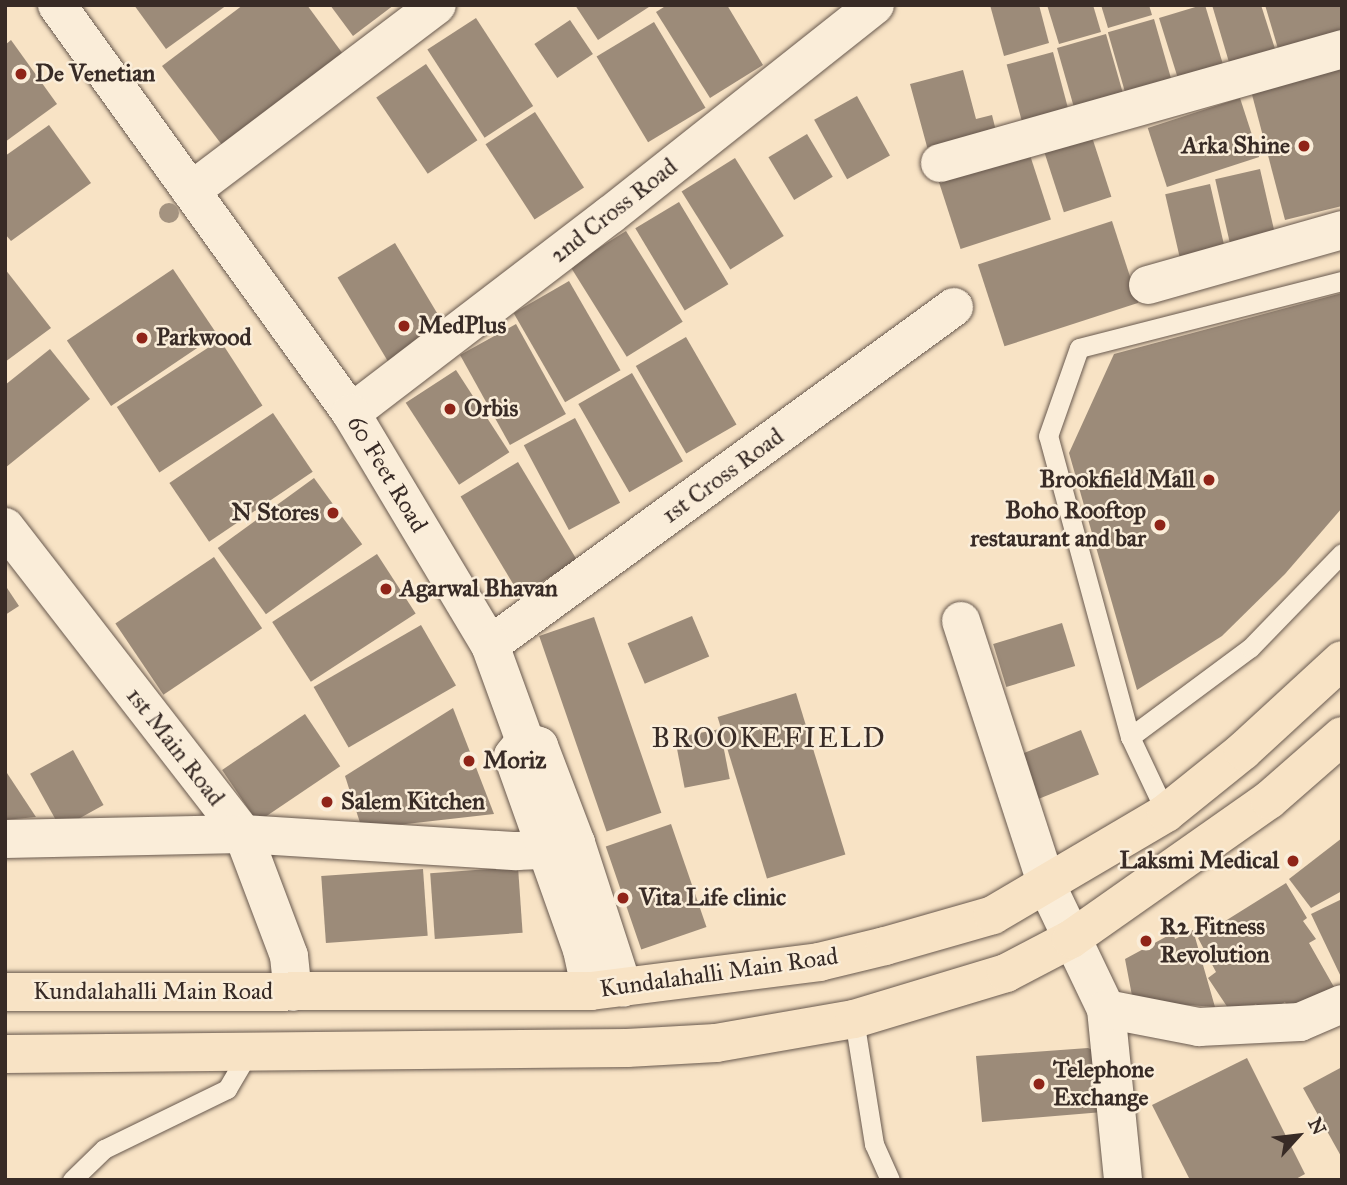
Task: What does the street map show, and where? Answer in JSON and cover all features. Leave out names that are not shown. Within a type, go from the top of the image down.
[{"type":"main road","name":"Kundalahalli Main Road","points":[[5,992],[607,990],[715,978],[858,952],[993,915],[1047,886],[1166,813],[1243,751],[1342,660]]},
{"type":"main road","points":[[5,1054],[250,1049],[627,1048],[716,1042],[854,1019],[1006,973],[1070,939],[1269,800],[1342,736]]},
{"type":"street","name":"60 Feet Road","points":[[57,5],[351,413],[490,645],[525,741],[539,746],[582,950],[607,990]]},
{"type":"street","points":[[191,191],[438,5]]},
{"type":"street","name":"2nd Cross Road","points":[[351,413],[610,215],[875,5]]},
{"type":"street","points":[[940,163],[1342,49]]},
{"type":"street","points":[[1148,285],[1342,230]]},
{"type":"street","name":"1st Cross Road","points":[[490,645],[954,307]]},
{"type":"street","name":"1st Main Road","points":[[5,527],[243,834],[289,956],[293,992]]},
{"type":"street","points":[[961,621],[1047,886],[1070,939],[1106,1009],[1123,1180]]},
{"type":"street","points":[[5,839],[243,834],[516,851],[562,846]]},
{"type":"street","points":[[1106,1009],[1199,1027],[1300,1022],[1342,1004]]},
{"type":"lane","points":[[1166,813],[1130,737],[1048,436],[1079,348],[1342,281]]},
{"type":"lane","points":[[1130,737],[1250,648],[1342,553]]},
{"type":"lane","points":[[854,1019],[874,1144],[890,1180]]},
{"type":"lane","points":[[72,1180],[104,1149],[227,1089],[250,1049]]},
{"type":"building","points":[[134,5],[227,5],[166,49]]},
{"type":"building","points":[[243,5],[307,5],[343,54],[222,145],[162,66]]},
{"type":"building","points":[[330,5],[394,5],[353,36]]},
{"type":"building","points":[[575,5],[652,5],[598,40]]},
{"type":"building","points":[[667,5],[727,5],[763,65],[710,98],[656,12]]},
{"type":"building","points":[[990,5],[1039,5],[1049,43],[1004,56]]},
{"type":"building","points":[[1047,5],[1093,5],[1101,32],[1059,44]]},
{"type":"building","points":[[1101,5],[1149,5],[1152,15],[1108,28]]},
{"type":"building","points":[[1205,5],[1225,71],[1180,85],[1159,18]]},
{"type":"building","points":[[1212,5],[1261,5],[1277,55],[1231,69]]},
{"type":"building","points":[[1265,5],[1342,5],[1342,33],[1279,52]]},
{"type":"building","points":[[476,18],[533,106],[485,138],[427,50]]},
{"type":"building","points":[[1154,19],[1174,88],[1128,101],[1108,32]]},
{"type":"building","points":[[570,20],[593,54],[557,78],[534,44]]},
{"type":"building","points":[[654,22],[706,108],[648,142],[597,57]]},
{"type":"building","points":[[1106,34],[1124,97],[1075,112],[1057,48]]},
{"type":"building","name":"De Venetian","points":[[11,40],[57,104],[5,142],[5,45]]},
{"type":"building","points":[[1053,52],[1069,112],[1023,124],[1007,64]]},
{"type":"building","points":[[426,64],[477,140],[428,174],[376,98]]},
{"type":"building","name":"Arka Shine","points":[[1342,64],[1342,206],[1285,220],[1250,87]]},
{"type":"building","points":[[963,70],[976,119],[992,115],[997,135],[929,154],[910,84]]},
{"type":"building","points":[[857,96],[890,155],[847,179],[814,120]]},
{"type":"building","points":[[1240,98],[1259,157],[1167,187],[1148,128]]},
{"type":"building","points":[[535,112],[584,187],[535,220],[486,144]]},
{"type":"building","points":[[49,125],[91,183],[11,241],[5,234],[5,156]]},
{"type":"building","points":[[807,134],[833,177],[794,200],[768,157]]},
{"type":"building","points":[[1091,134],[1111,197],[1064,212],[1043,149]]},
{"type":"building","points":[[1029,152],[1051,220],[961,249],[939,181]]},
{"type":"building","points":[[735,158],[784,236],[730,269],[682,191]]},
{"type":"building","points":[[1260,169],[1276,238],[1231,249],[1215,179]]},
{"type":"building","points":[[1210,184],[1226,252],[1181,263],[1165,194]]},
{"type":"building","points":[[679,202],[728,284],[685,311],[635,228]]},
{"type":"building","points":[[1112,221],[1139,303],[1004,346],[978,265]]},
{"type":"building","points":[[626,231],[683,322],[627,357],[570,266]]},
{"type":"building","points":[[395,243],[447,329],[389,363],[338,278]]},
{"type":"building","points":[[5,269],[51,328],[5,362]]},
{"type":"building","name":"Parkwood","points":[[173,269],[217,334],[111,406],[67,341]]},
{"type":"building","points":[[569,281],[620,370],[565,402],[514,313]]},
{"type":"building","name":"Brookfield Mall","points":[[1342,293],[1342,508],[1285,574],[1222,636],[1137,690],[1069,453],[1114,354]]},
{"type":"building","points":[[516,324],[566,414],[510,445],[460,355]]},
{"type":"building","points":[[686,337],[736,424],[686,453],[636,366]]},
{"type":"building","points":[[220,340],[262,405],[159,472],[117,407]]},
{"type":"building","points":[[50,349],[90,399],[5,468],[5,385]]},
{"type":"building","points":[[456,370],[509,452],[459,485],[406,403]]},
{"type":"building","points":[[632,373],[683,461],[629,492],[578,404]]},
{"type":"building","points":[[273,413],[313,472],[209,542],[169,483]]},
{"type":"building","points":[[575,418],[620,503],[569,530],[524,445]]},
{"type":"building","points":[[518,462],[577,561],[520,595],[461,497]]},
{"type":"building","points":[[314,478],[362,544],[266,614],[218,548]]},
{"type":"building","points":[[377,554],[416,614],[311,682],[272,622]]},
{"type":"building","points":[[214,557],[262,628],[163,695],[115,624]]},
{"type":"building","points":[[5,585],[19,606],[5,615]]},
{"type":"building","points":[[692,616],[709,657],[645,684],[628,643]]},
{"type":"building","points":[[594,617],[661,813],[607,832],[539,636]]},
{"type":"building","points":[[1062,623],[1075,666],[1006,687],[993,644]]},
{"type":"building","points":[[421,625],[456,686],[349,748],[314,687]]},
{"type":"building","points":[[796,693],[845,855],[767,879],[718,717]]},
{"type":"building","points":[[453,708],[494,814],[362,829],[345,776]]},
{"type":"building","points":[[305,714],[340,766],[257,822],[222,770]]},
{"type":"building","points":[[720,729],[730,779],[685,788],[675,738]]},
{"type":"building","points":[[1081,730],[1099,775],[1036,800],[1018,755]]},
{"type":"building","points":[[73,750],[104,805],[61,829],[30,774]]},
{"type":"building","points":[[5,770],[36,817],[5,820]]},
{"type":"building","points":[[671,824],[706,927],[641,950],[606,846]]},
{"type":"building","points":[[1342,838],[1342,891],[1311,908],[1289,879]]},
{"type":"building","points":[[518,867],[523,933],[435,939],[430,873]]},
{"type":"building","points":[[423,869],[428,936],[326,943],[321,876]]},
{"type":"building","points":[[1286,883],[1307,918],[1303,921],[1316,939],[1309,943],[1334,987],[1290,1011],[1285,1002],[1264,1015],[1256,1004],[1234,1017],[1208,978],[1216,972],[1198,938]]},
{"type":"building","points":[[1342,899],[1342,979],[1311,914]]},
{"type":"building","points":[[1193,930],[1215,1007],[1133,1001],[1125,959],[1173,933],[1175,939]]},
{"type":"building","name":"Telephone Exchange","points":[[1088,1048],[1098,1052],[1103,1112],[982,1122],[976,1056]]},
{"type":"building","points":[[1247,1058],[1305,1174],[1294,1180],[1190,1180],[1152,1105]]},
{"type":"building","points":[[1342,1067],[1342,1158],[1303,1088]]},
{"type":"place","name":"De Venetian","points":[[21,74]]},
{"type":"place","name":"Arka Shine","points":[[1304,146]]},
{"type":"place","name":"MedPlus","points":[[404,326]]},
{"type":"place","name":"Parkwood","points":[[142,338]]},
{"type":"place","name":"Orbis","points":[[450,409]]},
{"type":"place","name":"Brookfield Mall","points":[[1209,480]]},
{"type":"place","name":"N Stores","points":[[333,513]]},
{"type":"place","name":"Boho Rooftop restaurant and bar","points":[[1160,525]]},
{"type":"place","name":"Agarwal Bhavan","points":[[386,589]]},
{"type":"place","name":"Moriz","points":[[469,761]]},
{"type":"place","name":"Salem Kitchen","points":[[327,802]]},
{"type":"place","name":"Laksmi Medical","points":[[1293,861]]},
{"type":"place","name":"Vita Life clinic","points":[[623,898]]},
{"type":"place","name":"R2 Fitness Revolution","points":[[1146,941]]},
{"type":"place","name":"Telephone Exchange","points":[[1039,1084]]},
{"type":"district","name":"BROOKEFIELD","points":[[769,738]]}]
